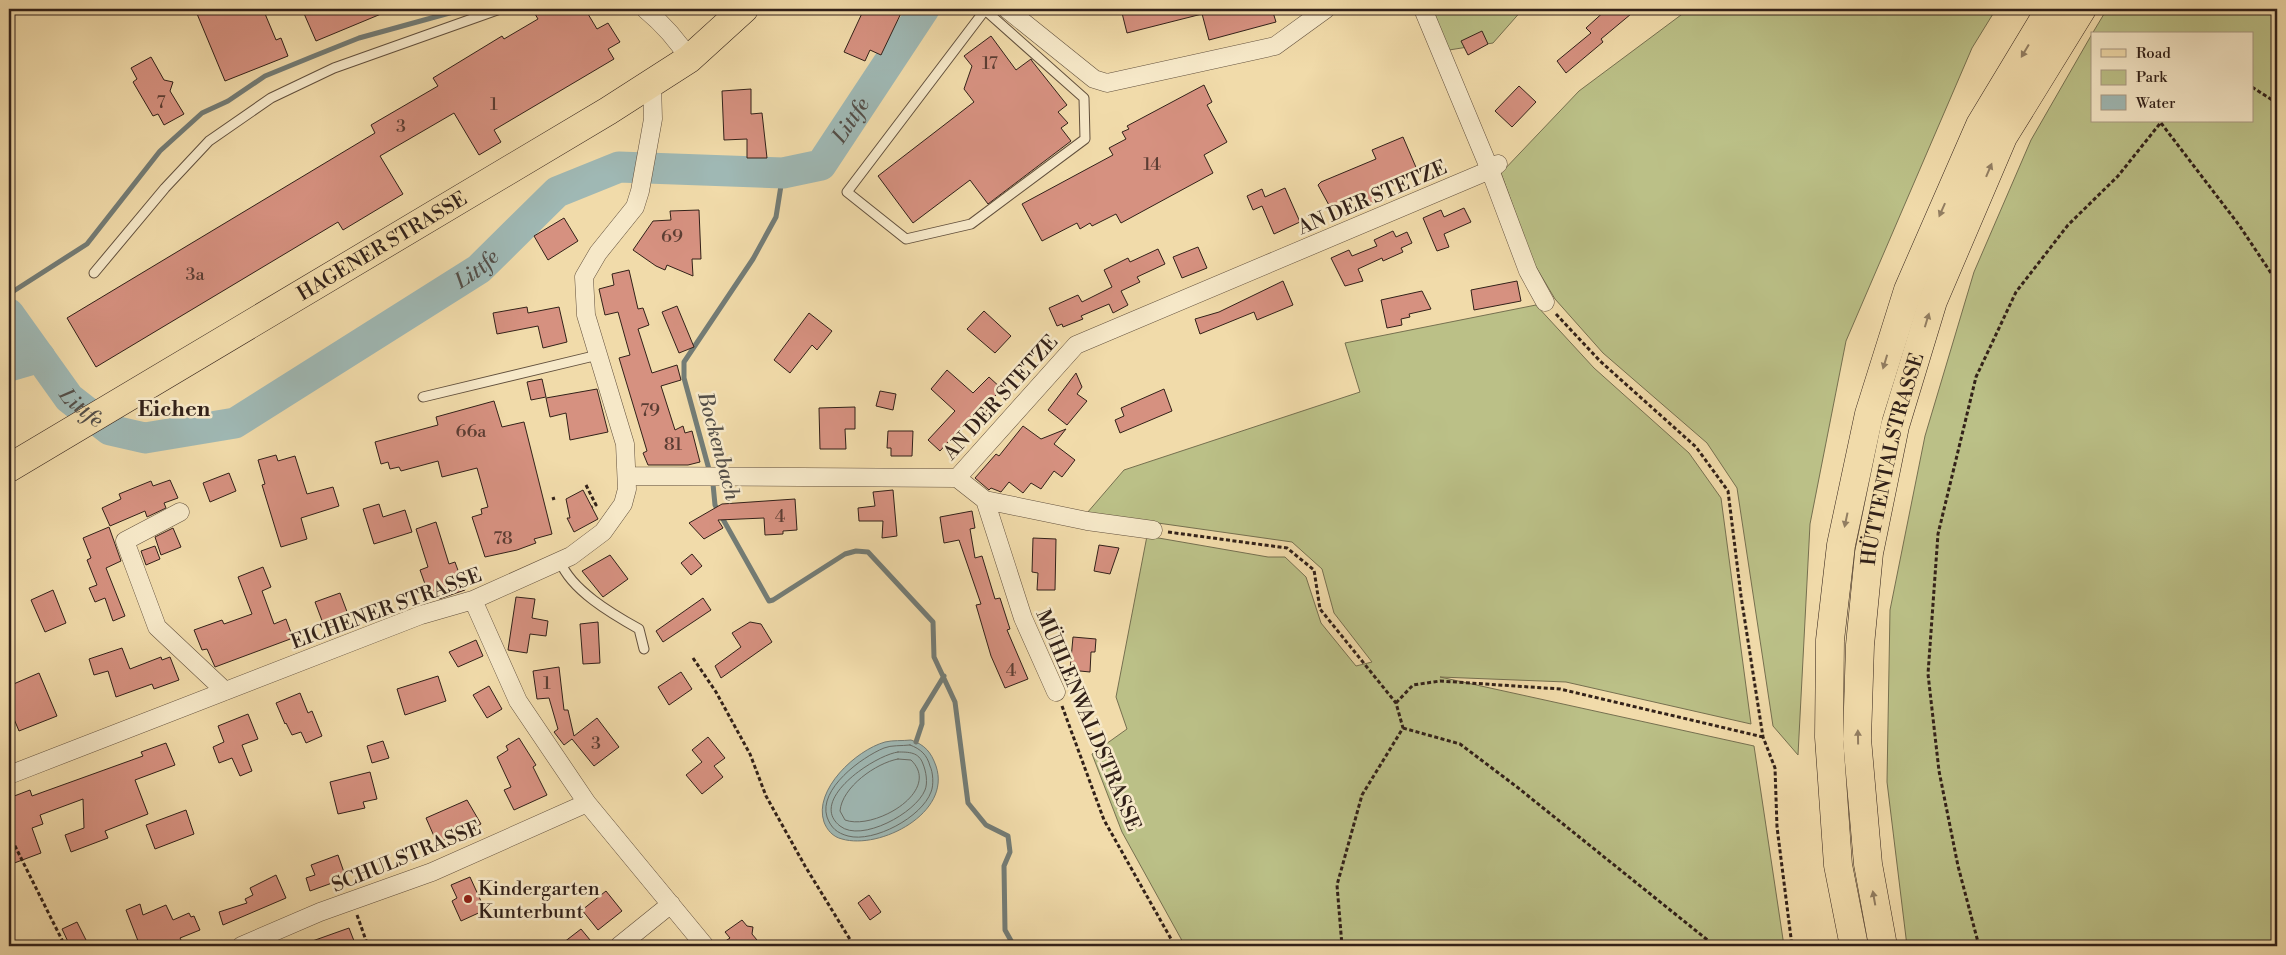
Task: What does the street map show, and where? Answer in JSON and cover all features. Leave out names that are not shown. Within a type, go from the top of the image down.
[{"type":"main road","name":"HAGENER STRASSE","points":[[9,468],[113,404],[569,135],[689,59],[744,9]]},
{"type":"main road","name":"HÜTTENTALSTRASSE","points":[[1854,946],[1838,865],[1829,737],[1830,640],[1843,536],[1869,414],[1908,290],[1980,125],[2050,9]]},
{"type":"main road","name":"HÜTTENTALSTRASSE","points":[[1883,946],[1868,864],[1857,739],[1860,645],[1869,553],[1895,426],[1933,300],[2003,137],[2082,9]]},
{"type":"street","points":[[645,9],[672,34],[689,59]]},
{"type":"street","points":[[1007,9],[1094,79],[1107,83],[1275,46],[1326,9]]},
{"type":"street","points":[[1423,9],[1494,167],[1528,271],[1545,302]]},
{"type":"street","name":"EICHENER STRASSE","points":[[9,775],[421,615],[473,600],[571,556],[604,532],[623,504],[627,476],[625,444],[586,315],[584,277],[598,253],[635,207],[640,191],[653,119],[652,83]]},
{"type":"street","name":"AN DER STETZE","points":[[627,476],[957,478],[1076,345],[1494,167]]},
{"type":"street","points":[[957,478],[985,500],[1087,521],[1153,530]]},
{"type":"street","name":"MÜHLENWALDSTRASSE","points":[[985,500],[1022,618],[1056,692]]},
{"type":"street","points":[[180,512],[124,541],[156,628],[225,691]]},
{"type":"street","points":[[473,600],[518,701],[586,803],[705,946]]},
{"type":"street","name":"SCHULSTRASSE","points":[[241,946],[352,901],[432,872],[586,803]]},
{"type":"street","points":[[619,946],[671,904]]},
{"type":"lane","points":[[94,273],[165,188],[209,141],[270,98],[334,68],[500,9]]},
{"type":"lane","points":[[986,9],[1084,98],[1085,139],[971,224],[906,239],[847,192],[986,9]]},
{"type":"lane","points":[[423,397],[598,355]]},
{"type":"lane","points":[[560,561],[564,573],[596,602],[639,629],[644,649]]},
{"type":"path","points":[[2254,88],[2277,103]]},
{"type":"path","points":[[1979,946],[1958,866],[1939,771],[1928,674],[1938,534],[1976,377],[2016,292],[2068,225],[2118,176],[2162,122],[2239,225],[2277,282]]},
{"type":"path","points":[[1545,302],[1600,361],[1696,447],[1728,492],[1762,737],[1775,768],[1777,827],[1792,946]]},
{"type":"path","points":[[586,485],[596,505],[592,507]]},
{"type":"path","points":[[1153,530],[1286,548],[1314,570],[1320,609],[1396,703],[1403,728],[1362,795],[1338,885],[1342,946]]},
{"type":"path","points":[[693,658],[716,692],[750,754],[770,803],[854,946]]},
{"type":"path","points":[[1396,703],[1413,685],[1440,681],[1560,689],[1762,737]]},
{"type":"path","name":"MÜHLENWALDSTRASSE","points":[[1056,692],[1104,820],[1175,946]]},
{"type":"path","points":[[1403,728],[1460,744],[1517,787],[1716,946]]},
{"type":"path","points":[[9,834],[65,946]]},
{"type":"path","points":[[352,901],[368,946]]},
{"type":"green space","points":[[1430,9],[1523,9],[1493,43],[1449,50]]},
{"type":"green space","points":[[1689,9],[1996,9],[1972,48],[1846,341],[1810,524],[1798,755],[1773,726],[1737,488],[1707,443],[1603,353],[1555,299],[1533,262],[1501,173],[1579,91]]},
{"type":"green space","points":[[2107,9],[2277,9],[2277,946],[1907,946],[1887,782],[1890,610],[1925,436],[1974,272],[2031,140],[2091,36],[2091,122],[2254,122],[2254,32],[2093,32]]},
{"type":"green space","points":[[1536,305],[1594,368],[1689,453],[1721,498],[1751,724],[1566,682],[1440,677],[1754,746],[1784,946],[1185,946],[1122,832],[1092,754],[1127,729],[1116,697],[1147,536],[1268,557],[1285,557],[1306,577],[1321,623],[1356,666],[1372,662],[1334,613],[1322,569],[1292,542],[1087,513],[1124,470],[1360,392],[1345,343]]},
{"type":"water","points":[[911,740],[927,750],[936,766],[938,783],[933,799],[923,813],[893,833],[875,839],[858,841],[842,839],[833,835],[825,825],[822,810],[825,797],[839,773],[850,762],[874,746],[888,741]]},
{"type":"building","points":[[195,9],[263,9],[276,40],[281,38],[288,56],[225,81]]},
{"type":"building","points":[[302,9],[393,9],[316,41]]},
{"type":"building","points":[[532,9],[585,9],[597,29],[608,23],[620,42],[608,49],[614,59],[494,130],[501,142],[479,155],[454,113],[380,156],[403,194],[343,230],[338,222],[96,367],[67,318],[375,133],[371,125],[438,86],[433,78],[502,36],[504,39],[538,19]]},
{"type":"building","points":[[864,9],[903,9],[881,55],[870,50],[865,61],[844,52]]},
{"type":"building","points":[[1121,9],[1272,9],[1276,22],[1209,40],[1201,10],[1202,14],[1127,33]]},
{"type":"building","points":[[1607,9],[1637,9],[1601,39],[1603,42],[1566,73],[1557,61],[1591,33],[1586,28]]},
{"type":"building","points":[[1482,31],[1488,44],[1468,55],[1461,41]]},
{"type":"building","points":[[991,36],[1016,70],[1031,59],[1067,105],[1058,112],[1068,123],[1061,128],[1071,141],[988,204],[970,180],[913,223],[878,176],[974,102],[964,89],[972,66],[964,56]]},
{"type":"building","points":[[151,57],[164,80],[173,82],[170,91],[184,114],[164,125],[158,114],[153,116],[133,82],[137,79],[131,68]]},
{"type":"building","points":[[1204,85],[1212,102],[1207,105],[1227,142],[1204,155],[1213,173],[1121,223],[1116,214],[1092,226],[1090,223],[1080,229],[1077,223],[1042,241],[1022,204],[1113,155],[1109,148],[1126,139],[1122,132],[1129,129],[1127,126]]},
{"type":"building","points":[[1519,86],[1536,102],[1512,127],[1495,111]]},
{"type":"building","points":[[751,89],[751,114],[762,113],[767,158],[747,158],[747,139],[724,140],[722,91]]},
{"type":"building","points":[[1403,137],[1418,172],[1378,189],[1382,199],[1368,205],[1363,193],[1330,207],[1318,185],[1321,182],[1376,159],[1372,150]]},
{"type":"building","points":[[1285,188],[1300,222],[1274,234],[1262,206],[1253,210],[1247,196],[1262,189],[1265,197]]},
{"type":"building","points":[[1464,208],[1471,222],[1444,234],[1449,247],[1437,251],[1423,218],[1441,210],[1444,217]]},
{"type":"building","points":[[699,210],[701,259],[692,259],[693,276],[667,265],[665,270],[633,250],[653,221],[671,220],[670,211]]},
{"type":"building","points":[[564,218],[578,241],[548,260],[534,236]]},
{"type":"building","points":[[1393,231],[1396,237],[1407,232],[1412,243],[1401,248],[1403,252],[1383,261],[1382,258],[1358,269],[1363,281],[1345,286],[1331,258],[1349,250],[1352,256],[1377,246],[1374,240]]},
{"type":"building","points":[[1198,247],[1207,268],[1182,278],[1173,257]]},
{"type":"building","points":[[1158,249],[1165,264],[1137,277],[1140,282],[1121,291],[1128,305],[1113,313],[1109,304],[1081,316],[1083,319],[1063,327],[1062,324],[1057,326],[1049,308],[1078,295],[1082,302],[1112,287],[1104,270],[1128,258],[1130,262]]},
{"type":"building","points":[[629,270],[638,309],[643,308],[649,325],[638,329],[652,373],[677,365],[681,380],[661,386],[675,430],[683,426],[685,433],[692,431],[700,462],[688,465],[648,465],[643,453],[647,451],[619,358],[630,355],[618,312],[605,315],[599,289],[614,285],[612,274]]},
{"type":"building","points":[[1283,281],[1293,305],[1257,320],[1254,312],[1200,334],[1195,319],[1219,312]]},
{"type":"building","points":[[1517,281],[1521,301],[1474,310],[1471,290]]},
{"type":"building","points":[[1422,291],[1431,309],[1409,314],[1410,317],[1401,319],[1402,325],[1387,328],[1381,300]]},
{"type":"building","points":[[677,306],[694,347],[679,353],[662,312]]},
{"type":"building","points":[[527,307],[528,313],[559,307],[567,342],[543,348],[538,326],[497,334],[493,313]]},
{"type":"building","points":[[984,311],[1011,336],[995,353],[967,329]]},
{"type":"building","points":[[809,313],[832,331],[817,350],[812,345],[790,373],[774,360]]},
{"type":"building","points":[[947,370],[973,393],[989,377],[1002,389],[993,398],[996,400],[981,417],[975,412],[940,451],[928,440],[955,411],[931,389]]},
{"type":"building","points":[[1076,373],[1082,387],[1077,394],[1087,401],[1067,425],[1048,410]]},
{"type":"building","points":[[542,379],[546,397],[531,400],[527,382]]},
{"type":"building","points":[[597,389],[608,432],[570,440],[566,413],[550,417],[546,398]]},
{"type":"building","points":[[1164,389],[1172,411],[1120,433],[1115,420],[1124,416],[1121,408]]},
{"type":"building","points":[[880,391],[896,394],[893,410],[876,406]]},
{"type":"building","points":[[494,401],[502,427],[524,422],[552,534],[534,539],[536,543],[517,550],[485,557],[472,517],[482,514],[481,509],[488,507],[477,468],[442,477],[438,461],[401,471],[399,467],[390,469],[388,462],[381,464],[375,442],[438,425],[436,417]]},
{"type":"building","points":[[855,407],[855,429],[845,429],[846,449],[820,449],[819,408]]},
{"type":"building","points":[[1023,426],[1041,439],[1066,429],[1054,444],[1075,460],[1062,477],[1054,471],[1041,489],[1031,483],[1023,493],[1009,482],[1001,492],[991,488],[989,490],[975,478],[996,454],[999,456]]},
{"type":"building","points":[[888,431],[913,431],[912,456],[891,456],[891,448],[887,448]]},
{"type":"building","points":[[276,455],[278,461],[295,456],[307,494],[333,487],[339,506],[301,518],[307,539],[281,547],[262,485],[265,484],[258,460]]},
{"type":"building","points":[[229,473],[236,491],[210,502],[203,483]]},
{"type":"building","points":[[170,480],[178,498],[164,503],[166,508],[147,517],[145,511],[110,526],[102,508],[121,499],[119,494],[151,481],[153,486]]},
{"type":"building","points":[[583,490],[598,519],[574,532],[567,518],[570,518],[566,499]]},
{"type":"building","points":[[893,490],[897,536],[882,538],[883,521],[859,521],[858,508],[875,506],[873,492]]},
{"type":"building","points":[[795,499],[797,530],[783,531],[783,534],[765,535],[764,518],[718,520],[723,528],[704,539],[689,523],[722,504]]},
{"type":"building","points":[[379,504],[383,517],[405,510],[412,532],[374,544],[363,509]]},
{"type":"building","points":[[972,511],[975,528],[970,529],[975,558],[982,556],[995,599],[1000,598],[1010,629],[1007,630],[1028,679],[1005,688],[991,656],[976,605],[981,604],[959,540],[944,543],[940,517]]},
{"type":"building","points":[[436,522],[449,564],[455,562],[465,590],[439,599],[436,592],[432,593],[428,583],[425,584],[420,570],[428,567],[416,529]]},
{"type":"building","points":[[109,527],[121,561],[106,568],[125,616],[113,621],[105,598],[95,602],[89,588],[97,585],[87,560],[91,558],[83,538]]},
{"type":"building","points":[[173,528],[181,547],[161,555],[155,537]]},
{"type":"building","points":[[1033,538],[1056,539],[1055,590],[1037,590],[1038,573],[1032,572]]},
{"type":"building","points":[[1099,545],[1119,548],[1110,574],[1094,571]]},
{"type":"building","points":[[155,546],[160,559],[146,565],[141,551]]},
{"type":"building","points":[[692,554],[702,566],[691,575],[681,563]]},
{"type":"building","points":[[610,555],[628,579],[603,597],[582,571]]},
{"type":"building","points":[[263,567],[271,587],[262,591],[274,624],[286,619],[293,638],[215,667],[207,649],[202,650],[194,630],[222,620],[224,624],[252,614],[238,577]]},
{"type":"building","points":[[53,590],[66,623],[45,632],[31,600]]},
{"type":"building","points":[[340,593],[349,617],[324,626],[315,602]]},
{"type":"building","points":[[516,597],[535,599],[532,618],[548,621],[546,636],[530,634],[527,653],[508,650]]},
{"type":"building","points":[[703,598],[711,610],[663,642],[656,631]]},
{"type":"building","points":[[598,622],[600,663],[583,664],[580,624]]},
{"type":"building","points":[[750,622],[761,624],[772,642],[721,678],[715,666],[741,647],[732,633]]},
{"type":"building","points":[[1073,637],[1096,639],[1095,652],[1091,652],[1090,672],[1070,670]]},
{"type":"building","points":[[476,640],[483,656],[458,667],[449,652]]},
{"type":"building","points":[[122,648],[130,669],[161,657],[162,660],[170,657],[179,680],[154,689],[152,684],[116,697],[108,671],[94,675],[89,659]]},
{"type":"building","points":[[559,667],[564,710],[568,710],[574,736],[597,718],[619,747],[594,766],[572,739],[564,745],[554,732],[558,729],[549,698],[537,699],[533,671]]},
{"type":"building","points":[[681,672],[692,689],[669,705],[658,687]]},
{"type":"building","points":[[39,673],[57,716],[19,731],[9,707],[9,686]]},
{"type":"building","points":[[438,676],[446,701],[405,715],[397,689]]},
{"type":"building","points":[[489,686],[502,709],[487,718],[473,695]]},
{"type":"building","points":[[300,693],[308,713],[312,711],[322,736],[306,743],[301,732],[292,735],[276,703]]},
{"type":"building","points":[[248,714],[258,739],[242,745],[252,771],[240,776],[232,758],[219,763],[213,747],[224,742],[218,726]]},
{"type":"building","points":[[708,737],[725,758],[714,766],[723,777],[702,794],[686,775],[702,762],[692,750]]},
{"type":"building","points":[[519,738],[536,765],[533,767],[547,795],[514,810],[504,790],[511,787],[497,757],[508,750],[506,746]]},
{"type":"building","points":[[383,741],[389,758],[372,763],[367,746]]},
{"type":"building","points":[[166,743],[175,765],[135,780],[148,814],[105,831],[108,838],[71,852],[65,835],[84,828],[83,799],[40,815],[43,824],[32,828],[41,853],[9,865],[9,798],[30,790],[32,796],[143,756],[141,752]]},
{"type":"building","points":[[370,772],[377,799],[363,802],[365,808],[338,814],[330,782]]},
{"type":"building","points":[[467,800],[481,824],[437,843],[426,818]]},
{"type":"building","points":[[186,810],[194,834],[155,849],[146,825]]},
{"type":"building","points":[[338,855],[346,878],[310,891],[306,878],[315,875],[311,865]]},
{"type":"building","points":[[276,875],[286,898],[223,925],[219,912],[247,903],[245,899],[253,895],[250,888]]},
{"type":"building","name":"Kindergarten Kunterbunt","points":[[470,877],[485,910],[461,921],[452,901],[457,898],[451,885]]},
{"type":"building","points":[[606,891],[622,911],[598,930],[582,910]]},
{"type":"building","points":[[869,895],[881,912],[870,920],[858,903]]},
{"type":"building","points":[[140,904],[143,915],[166,905],[173,920],[189,913],[191,917],[194,916],[200,930],[180,938],[184,946],[140,946],[126,910]]},
{"type":"building","points":[[742,920],[747,926],[753,927],[752,934],[757,940],[748,946],[718,946],[730,938],[725,932]]},
{"type":"building","points":[[77,922],[87,942],[78,946],[70,946],[62,929]]},
{"type":"building","points":[[349,928],[356,946],[304,946],[304,944]]},
{"type":"building","points":[[581,929],[595,946],[559,946]]},
{"type":"waterway","points":[[9,294],[87,244],[160,151],[202,113],[228,101],[265,76],[359,38],[464,9]]},
{"type":"waterway","name":"Littfe","points":[[9,314],[69,398],[110,430],[145,438],[235,423],[479,269],[557,192],[619,167],[783,173],[821,165],[924,9]]},
{"type":"waterway","name":"Bockenbach","points":[[783,173],[776,217],[753,259],[684,362],[684,378],[713,484],[715,505],[769,601],[845,554],[856,551],[868,552],[933,622],[934,657],[955,702],[968,803],[986,825],[1008,836],[1010,852],[1004,866],[1005,930],[1014,946]]},
{"type":"waterway","points":[[9,366],[40,357]]},
{"type":"waterway","points":[[916,742],[922,724],[922,712],[944,676]]},
{"type":"place","name":"Kindergarten Kunterbunt","points":[[468,899]]},
{"type":"district","name":"Eichen","points":[[174,408]]}]
